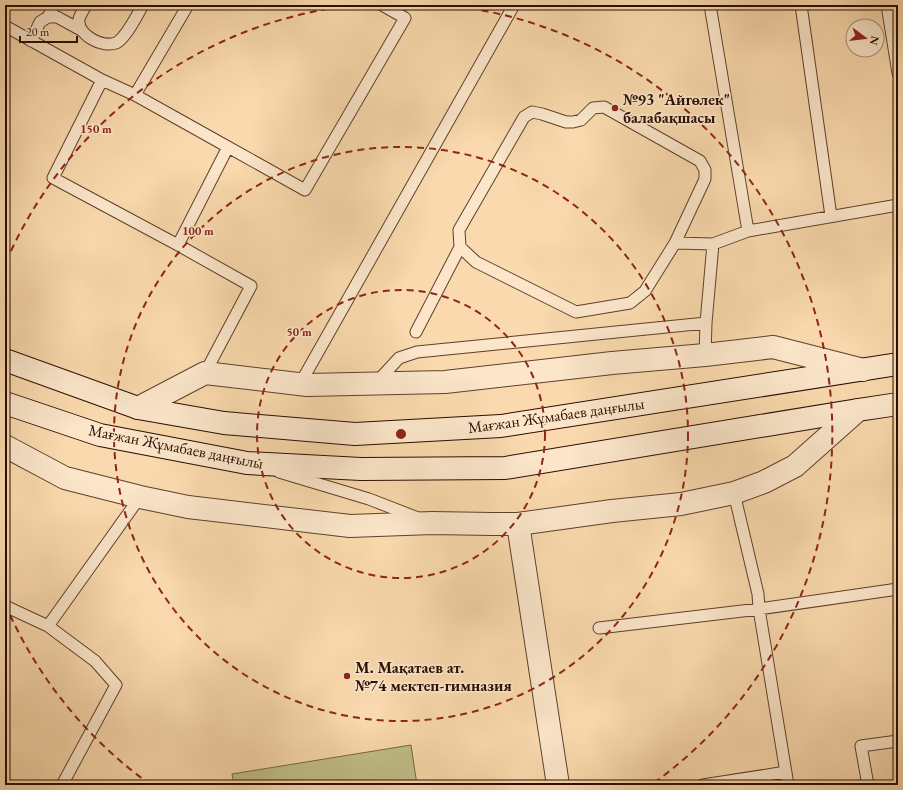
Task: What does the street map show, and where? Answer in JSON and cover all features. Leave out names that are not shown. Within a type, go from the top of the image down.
[{"type":"street","points":[[138,408],[205,373],[307,385],[445,382],[773,347],[863,370]]},
{"type":"street","name":"Мағжан Жұмабаев даңғылы","points":[[5,360],[138,408],[224,423],[355,434],[501,426],[898,364]]},
{"type":"street","name":"Мағжан Жұмабаев даңғылы","points":[[5,403],[100,435],[247,463],[361,469],[505,468],[898,404]]},
{"type":"street","points":[[5,446],[66,478],[140,497],[188,507],[350,526],[432,523],[518,524],[612,511],[681,504],[734,492],[764,482],[795,466],[858,410]]},
{"type":"street","points":[[518,524],[558,785]]},
{"type":"lane","points":[[31,41],[40,22],[48,17],[54,5]]},
{"type":"lane","points":[[81,30],[79,20],[86,5]]},
{"type":"lane","points":[[48,17],[57,17],[81,30],[89,38],[96,42],[108,44],[116,42],[125,35],[143,5]]},
{"type":"lane","points":[[135,95],[188,5]]},
{"type":"lane","points":[[5,26],[102,80],[135,95],[305,190],[405,18],[382,5]]},
{"type":"lane","points":[[300,384],[514,5]]},
{"type":"lane","points":[[710,5],[748,231]]},
{"type":"lane","points":[[801,5],[831,216]]},
{"type":"lane","points":[[887,5],[898,74]]},
{"type":"lane","points":[[102,80],[54,178],[251,286],[205,373]]},
{"type":"lane","points":[[416,332],[460,247],[459,230],[524,117],[532,112],[566,122],[573,122],[580,120],[594,108],[604,107],[700,161],[705,170],[705,179],[675,243],[645,291],[630,303],[576,312],[476,262],[460,247]]},
{"type":"lane","points":[[178,245],[228,147]]},
{"type":"lane","points":[[675,243],[713,244],[748,231],[898,205]]},
{"type":"lane","points":[[705,355],[706,323],[713,244]]},
{"type":"lane","points":[[376,383],[399,358],[417,352],[706,323]]},
{"type":"lane","points":[[247,463],[369,499],[432,523]]},
{"type":"lane","points":[[734,492],[758,594],[759,609],[788,785]]},
{"type":"lane","points":[[48,626],[140,497]]},
{"type":"lane","points":[[598,628],[759,609],[898,589]]},
{"type":"lane","points":[[5,606],[48,626],[95,661],[116,685],[62,785]]},
{"type":"lane","points":[[868,785],[862,746],[898,741]]},
{"type":"lane","points":[[703,785],[786,772]]},
{"type":"shaded area","points":[[411,745],[417,785],[234,785],[232,774]]},
{"type":"place","name":"№93 \"Айгөлек\" балабақшасы","points":[[615,108]]},
{"type":"place","name":"М. Мақатаев ат. №74 мектеп-гимназия","points":[[347,676]]}]
